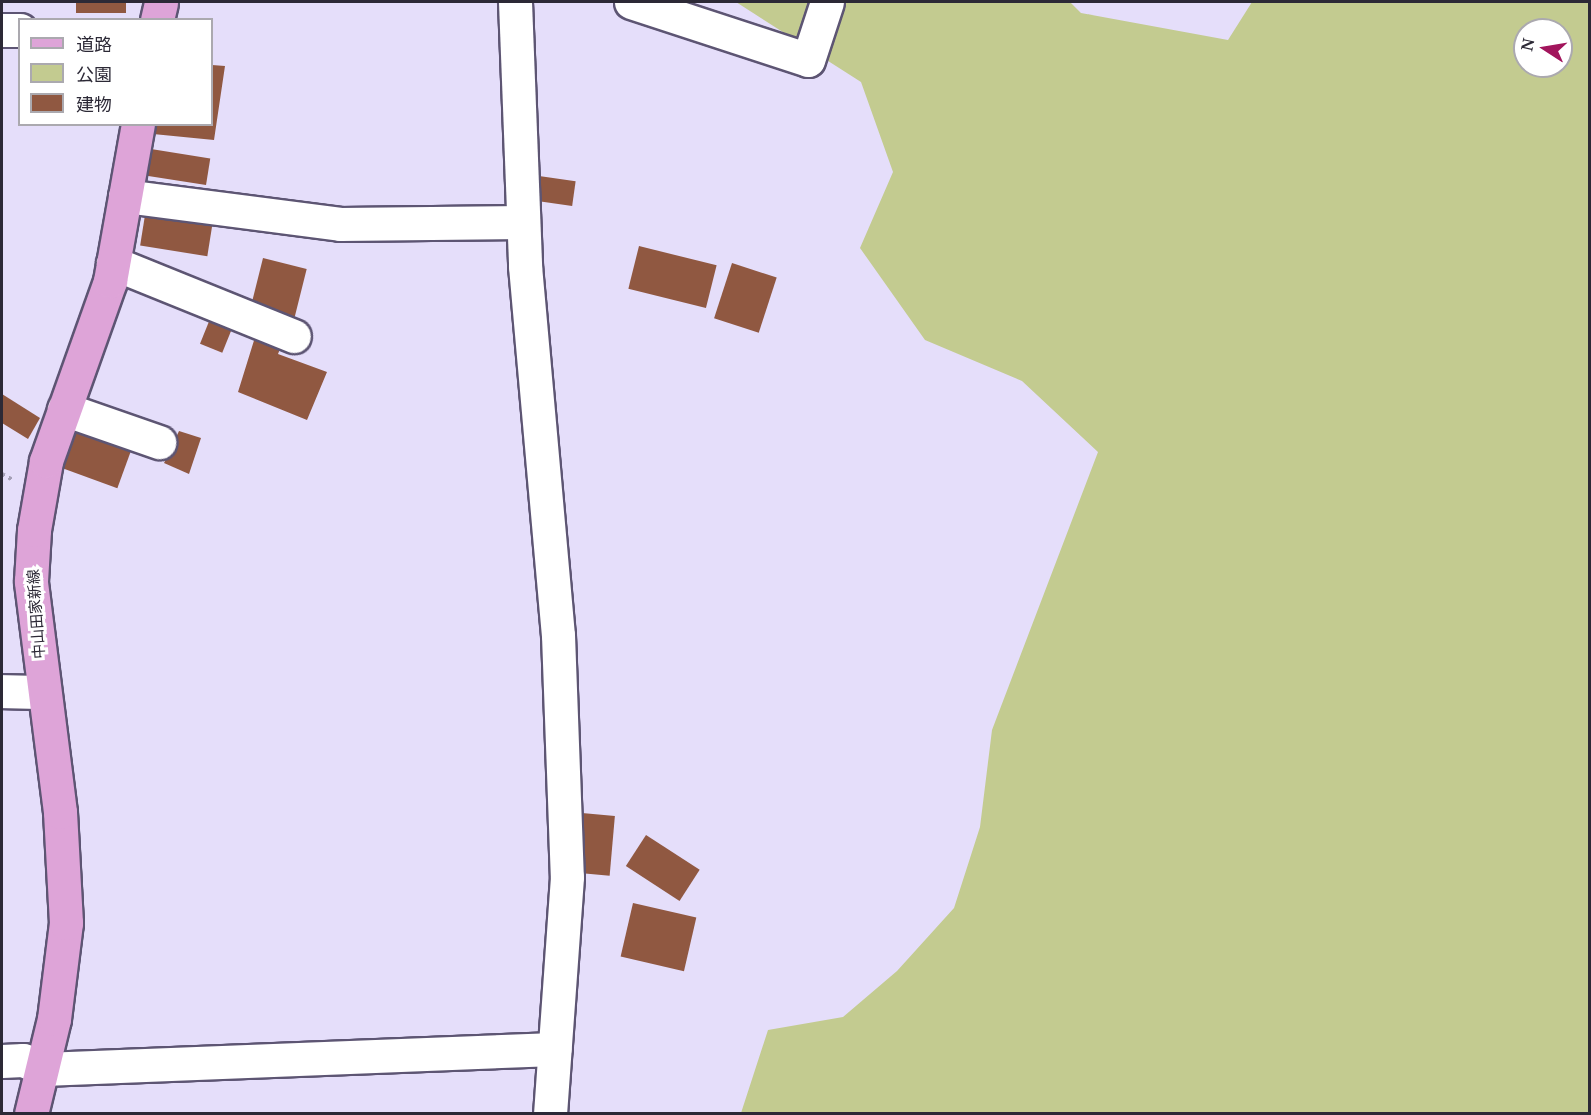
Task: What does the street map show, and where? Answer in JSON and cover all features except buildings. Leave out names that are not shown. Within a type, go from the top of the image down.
[{"type":"main road","points":[[157,18],[161,2]]},
{"type":"main road","name":"中山田家新線","points":[[31,1113],[54,1019],[66,923],[60,812],[43,692],[31,581],[34,530],[46,461],[110,280],[138,126]]},
{"type":"street","points":[[514,2],[523,222],[560,681],[567,877],[550,1113]]},
{"type":"street","points":[[631,2],[808,60],[827,2]]},
{"type":"street","points":[[2,30],[18,30]]},
{"type":"street","points":[[126,196],[340,224],[523,222]]},
{"type":"street","points":[[113,263],[294,336]]},
{"type":"street","points":[[64,409],[159,442]]},
{"type":"street","points":[[2,691],[43,692]]},
{"type":"street","points":[[2,1061],[23,1060],[43,1070],[555,1049]]},
{"type":"green space","points":[[736,2],[1070,2],[1081,13],[1228,40],[1252,2],[1589,2],[1589,1113],[741,1113],[768,1030],[843,1017],[897,971],[954,908],[980,827],[992,730],[1098,452],[1022,381],[925,340],[860,248],[893,172],[861,82]]}]
